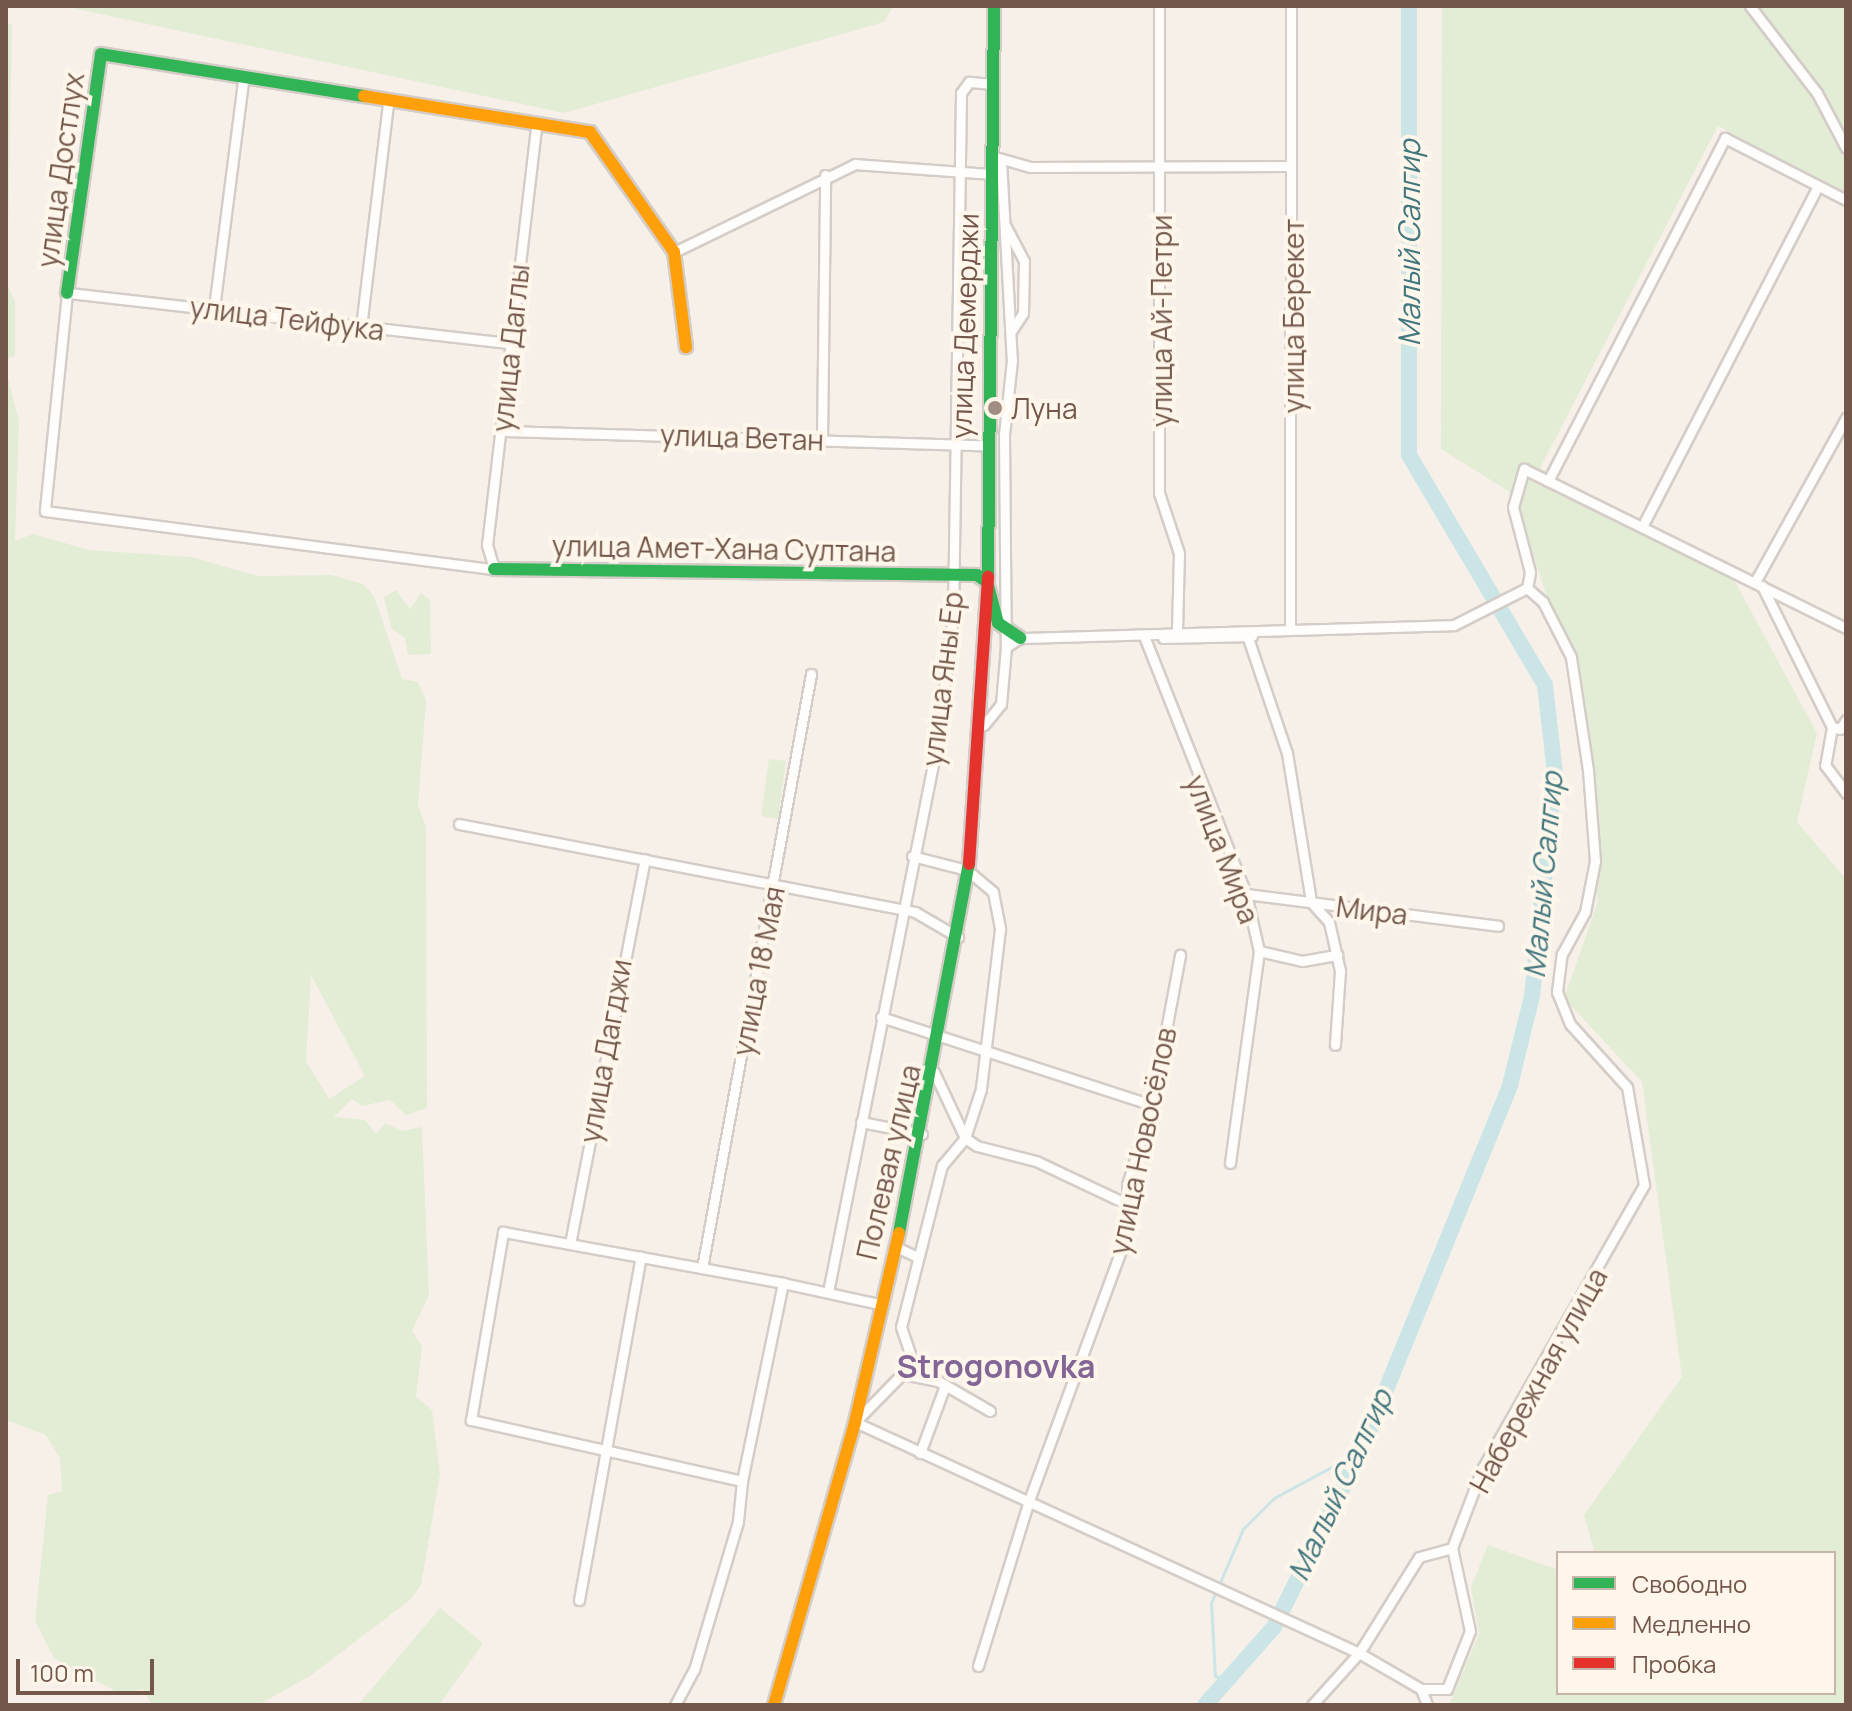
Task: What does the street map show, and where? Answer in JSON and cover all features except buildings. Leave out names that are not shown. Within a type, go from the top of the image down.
[{"type":"main road","name":"улица Демерджи","points":[[987,647],[984,445],[994,6]]},
{"type":"main road","name":"улица Достлух","points":[[67,293],[101,54],[243,82]]},
{"type":"main road","points":[[243,82],[536,125],[600,138],[674,252],[686,347]]},
{"type":"main road","name":"улица Амет-Хана Султана","points":[[494,569],[954,575],[985,579]]},
{"type":"main road","points":[[985,579],[1006,631],[1020,638]]},
{"type":"main road","name":"Полевая улица","points":[[774,1705],[855,1422],[879,1304],[922,1134],[967,870],[984,725],[987,647]]},
{"type":"street","name":"улица Ай-Петри","points":[[1159,6],[1159,493],[1179,553],[1177,632]]},
{"type":"street","name":"улица Берекет","points":[[1290,627],[1291,6]]},
{"type":"street","points":[[1750,6],[1817,93],[1846,148]]},
{"type":"street","points":[[214,308],[243,82]]},
{"type":"street","name":"улица Яны Ер","points":[[828,1292],[912,856],[938,739],[954,575],[953,442],[961,93],[969,82],[991,84]]},
{"type":"street","points":[[361,327],[388,105]]},
{"type":"street","name":"улица Даглы","points":[[494,569],[487,545],[508,343],[536,125]]},
{"type":"street","points":[[1548,481],[1725,138],[1846,200]]},
{"type":"street","points":[[984,725],[1001,704],[1006,647],[1012,330],[1001,160],[992,149]]},
{"type":"street","points":[[1001,160],[1030,167],[1289,166]]},
{"type":"street","points":[[674,252],[825,175],[855,164],[992,174]]},
{"type":"street","points":[[822,439],[825,175]]},
{"type":"street","points":[[1644,523],[1818,186]]},
{"type":"street","points":[[1005,225],[1024,261],[1023,313],[1012,330]]},
{"type":"street","points":[[67,293],[47,515],[494,569]]},
{"type":"street","name":"улица Тейфука","points":[[67,293],[508,343]]},
{"type":"street","points":[[1758,584],[1846,418]]},
{"type":"street","name":"улица Ветан","points":[[501,431],[984,445]]},
{"type":"street","points":[[1144,636],[1290,627],[1454,625],[1527,588],[1530,572],[1513,507],[1515,478],[1524,469],[1644,523],[1846,628]]},
{"type":"street","points":[[984,496],[1008,479]]},
{"type":"street","points":[[1758,584],[1832,727],[1825,765],[1846,793]]},
{"type":"street","name":"Набережная улица","points":[[1452,1548],[1482,1469],[1621,1235],[1644,1185],[1627,1087],[1570,1024],[1557,992],[1562,954],[1585,912],[1595,861],[1583,734],[1571,657],[1543,602],[1527,588]]},
{"type":"street","points":[[1006,647],[1020,638],[1248,638],[1265,629]]},
{"type":"street","name":"улица Мира","points":[[1144,636],[1246,894],[1259,951],[1230,1163]]},
{"type":"street","points":[[1248,638],[1287,753],[1311,902],[1329,922],[1337,955],[1335,1045]]},
{"type":"street","name":"улица 18 Мая","points":[[702,1268],[775,884],[811,674]]},
{"type":"street","points":[[1832,727],[1840,729],[1846,720]]},
{"type":"street","points":[[459,824],[902,911],[928,917],[958,937]]},
{"type":"street","points":[[912,856],[967,870],[993,892],[1000,929],[984,1050],[965,1138],[942,1165],[899,1337],[917,1374],[990,1411]]},
{"type":"street","name":"улица Дагджи","points":[[570,1244],[645,859]]},
{"type":"street","name":"Мира","points":[[1246,894],[1498,926]]},
{"type":"street","points":[[1259,951],[1302,961],[1337,955]]},
{"type":"street","name":"улица Новосёлов","points":[[978,1666],[1028,1503],[1131,1207],[1127,1185],[1152,1105],[1180,955]]},
{"type":"street","points":[[881,1017],[926,1026],[940,1038],[1152,1105]]},
{"type":"street","points":[[934,1072],[965,1138],[1118,1194],[1131,1207]]},
{"type":"street","points":[[861,1122],[922,1134]]},
{"type":"street","points":[[1118,1194],[1127,1185]]},
{"type":"street","points":[[742,1481],[471,1420],[503,1232],[783,1283],[879,1304]]},
{"type":"street","points":[[894,1246],[918,1257]]},
{"type":"street","points":[[579,1600],[641,1257]]},
{"type":"street","points":[[675,1705],[694,1670],[738,1521],[742,1481],[783,1283]]},
{"type":"street","points":[[917,1374],[890,1382],[855,1422],[1028,1503],[1290,1619],[1359,1653],[1421,1689],[1447,1689],[1470,1631],[1452,1548],[1419,1557],[1359,1653],[1312,1705]]},
{"type":"street","points":[[920,1453],[944,1388]]},
{"type":"street","points":[[1421,1689],[1427,1705]]},
{"type":"green space","points":[[63,6],[893,6],[884,22],[564,113]]},
{"type":"green space","points":[[1442,6],[1846,6],[1846,194],[1718,126],[1540,468],[1735,582],[1817,733],[1797,822],[1846,879],[1846,1705],[1449,1705],[1479,1634],[1471,1587],[1488,1545],[1556,1569],[1556,1695],[1836,1695],[1836,1551],[1594,1551],[1584,1515],[1682,1377],[1642,1082],[1564,998],[1598,902],[1572,673],[1513,494],[1441,449]]},
{"type":"green space","points":[[12,24],[7,284],[15,302],[15,355],[6,359],[6,25]]},
{"type":"green space","points":[[6,371],[19,421],[15,541],[33,534],[89,550],[191,557],[258,576],[332,575],[363,584],[374,596],[402,679],[418,682],[426,700],[418,806],[426,827],[427,1108],[406,1115],[390,1100],[362,1106],[352,1099],[334,1117],[365,1120],[376,1134],[385,1123],[402,1131],[422,1127],[429,1295],[412,1331],[422,1347],[416,1397],[432,1410],[440,1474],[421,1585],[410,1600],[310,1676],[258,1705],[152,1705],[143,1689],[121,1694],[54,1658],[35,1621],[48,1495],[62,1491],[60,1458],[46,1435],[6,1420]],"holes":[[[311,975],[365,1076],[329,1099],[306,1061]]]},
{"type":"green space","points":[[396,590],[410,609],[421,593],[430,600],[431,654],[408,655],[405,638],[391,628],[384,597]]},
{"type":"green space","points":[[769,759],[786,761],[778,819],[761,816]]},
{"type":"green space","points":[[440,1608],[483,1643],[439,1705],[358,1705]]},
{"type":"waterway","name":"Малый Салгир","points":[[1205,1705],[1274,1627],[1361,1451],[1510,1085],[1532,996],[1555,773],[1545,685],[1409,455],[1409,6]]},
{"type":"waterway","points":[[1230,1682],[1215,1676],[1211,1603],[1243,1529],[1274,1498],[1361,1451]]},
{"type":"traffic: fast","points":[[988,577],[994,6]]},
{"type":"traffic: fast","points":[[67,293],[101,54],[364,96]]},
{"type":"traffic: fast","points":[[494,569],[977,575],[987,582],[998,623],[1020,638]]},
{"type":"traffic: fast","points":[[899,1233],[969,864]]},
{"type":"traffic: slow","points":[[364,96],[590,132],[674,252],[686,347]]},
{"type":"traffic: slow","points":[[774,1705],[855,1422],[899,1233]]},
{"type":"traffic: jam","points":[[969,864],[988,577]]},
{"type":"place","name":"Луна","points":[[995,408]]},
{"type":"district","name":"Strogonovka","points":[[996,1366]]}]
